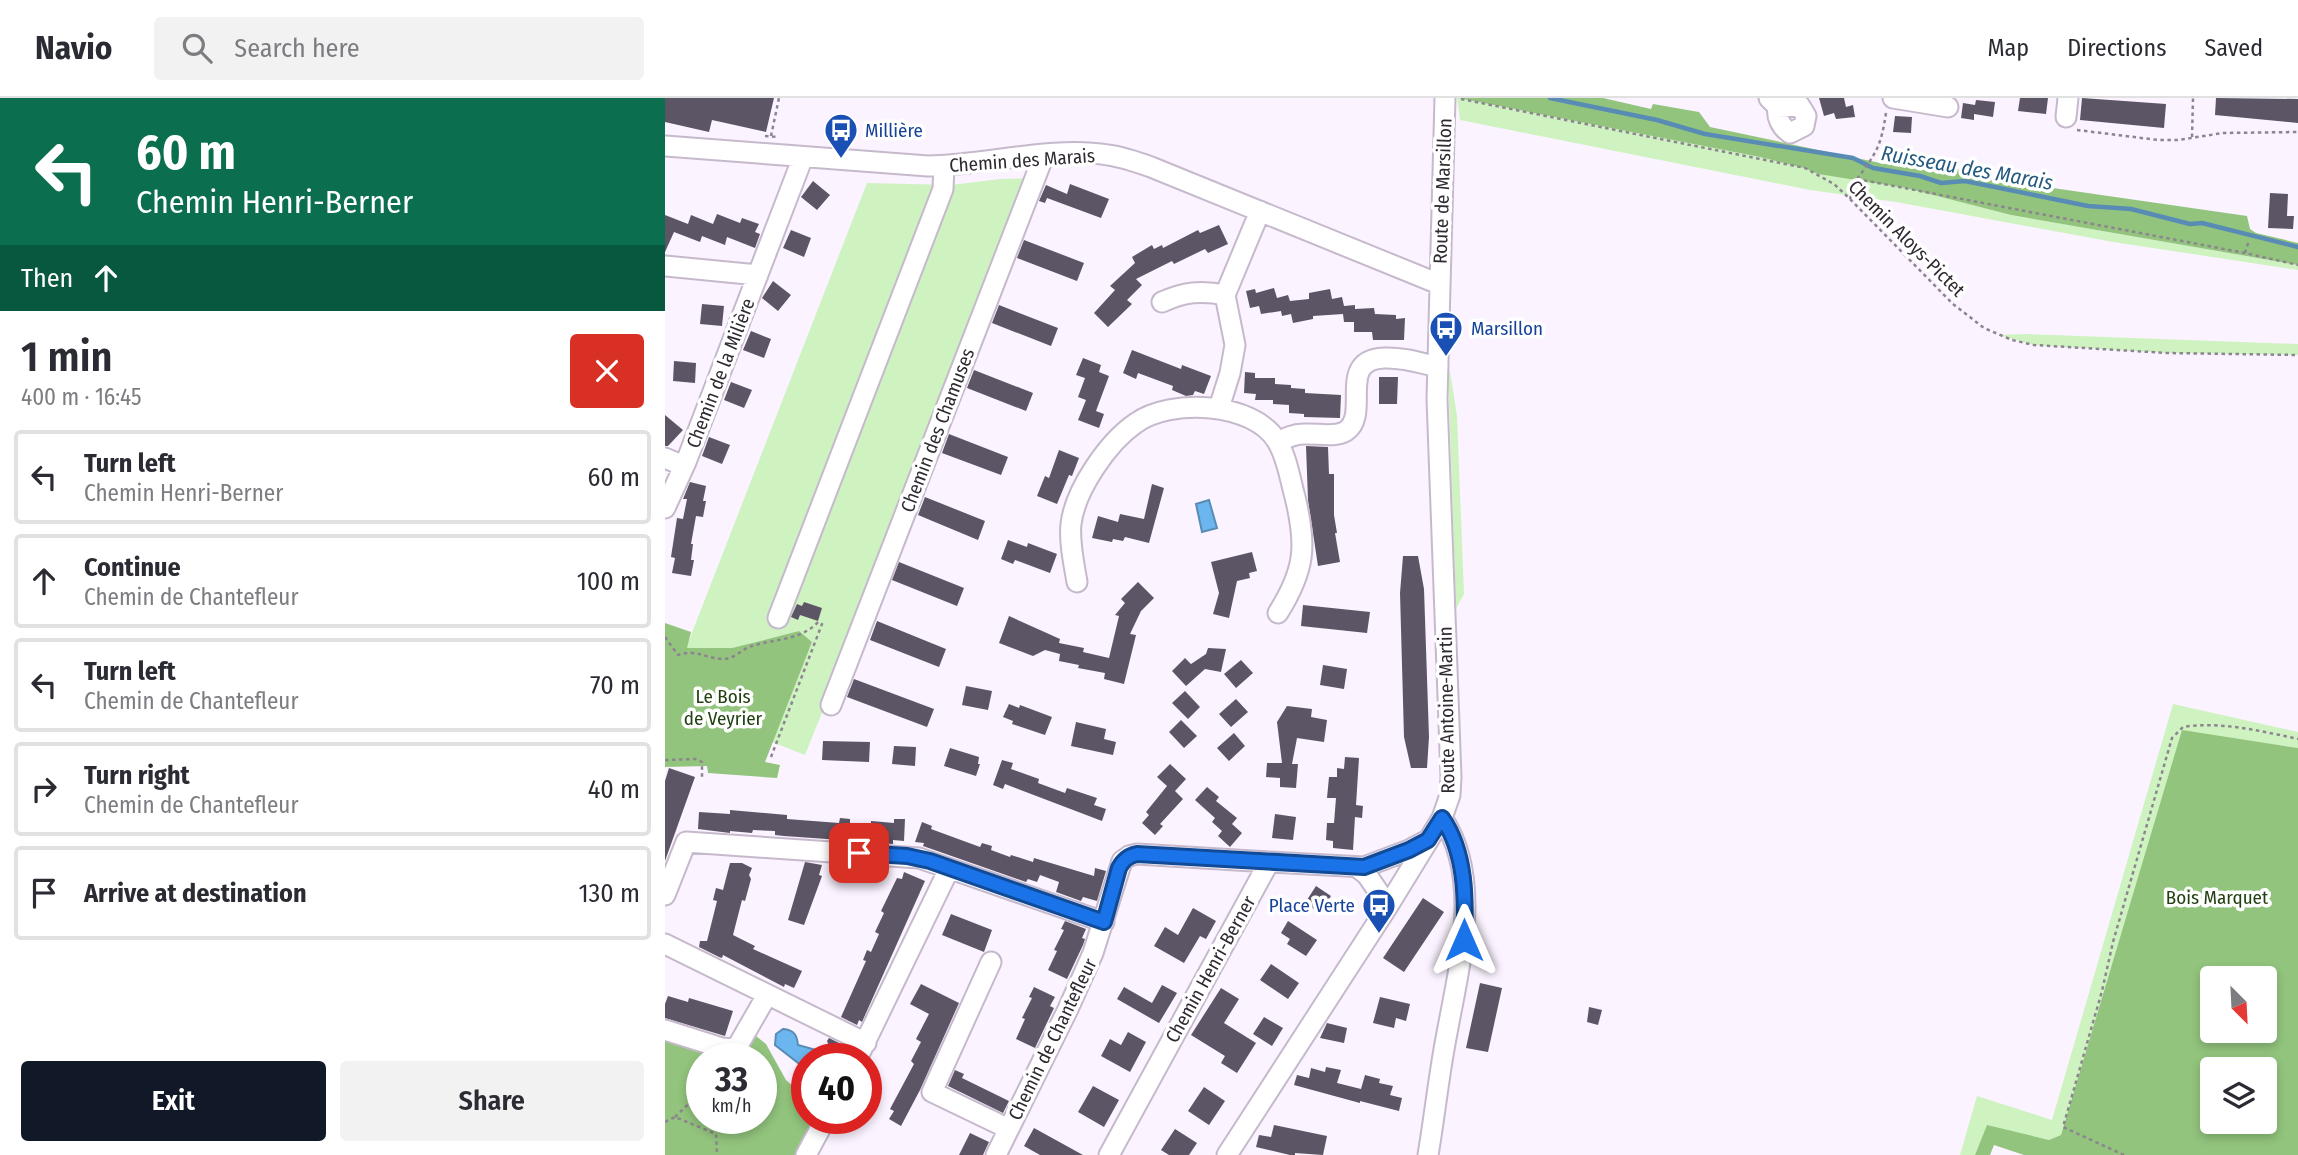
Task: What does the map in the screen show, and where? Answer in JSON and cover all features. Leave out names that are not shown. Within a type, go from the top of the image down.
[{"type":"street","name":"Route de Marsillon","points":[[1439,284],[1445,98]]},
{"type":"street","points":[[1890,104],[1948,107]]},
{"type":"street","name":"Chemin des Marais","points":[[665,146],[911,166],[944,166],[1078,152],[1120,157],[1439,284]]},
{"type":"street","name":"Chemin des Chamuses","points":[[831,705],[1044,155]]},
{"type":"street","name":"Chemin de la Milière","points":[[665,508],[684,466],[803,157]]},
{"type":"street","points":[[778,618],[943,189],[944,166]]},
{"type":"street","points":[[1219,408],[1235,345],[1225,295],[1260,211]]},
{"type":"street","name":"Chemin de la Milière","points":[[665,267],[758,275]]},
{"type":"street","name":"Route Antoine-Martin","points":[[1227,1155],[1388,906],[1442,818],[1450,795],[1438,424],[1439,284]]},
{"type":"street","points":[[1162,302],[1196,291],[1225,295]]},
{"type":"street","points":[[1277,442],[1297,435],[1341,433],[1350,427],[1355,415],[1358,376],[1362,367],[1373,360],[1387,358],[1438,367]]},
{"type":"street","points":[[1077,582],[1071,536],[1072,516],[1088,480],[1105,454],[1126,431],[1146,417],[1161,412],[1219,408],[1246,416],[1260,424],[1277,442],[1290,480],[1300,520],[1302,547],[1298,575],[1292,591],[1278,613]]},
{"type":"street","points":[[665,458],[684,466]]},
{"type":"street","points":[[1428,1155],[1446,1034],[1461,966],[1465,928],[1461,865],[1452,835],[1442,818]]},
{"type":"street","points":[[1269,862],[1358,868],[1409,850],[1428,840]]},
{"type":"street","points":[[665,895],[686,842],[907,856],[930,861],[1104,922]]},
{"type":"street","name":"Chemin de Chantefleur","points":[[996,1155],[1093,953],[1122,861],[1137,854],[1269,862]]},
{"type":"street","name":"Chemin Henri-Berner","points":[[1109,1155],[1269,862]]},
{"type":"street","points":[[1358,868],[1367,875],[1388,906]]},
{"type":"street","points":[[866,1043],[949,869]]},
{"type":"street","points":[[665,944],[767,995],[848,1043]]},
{"type":"street","points":[[991,962],[932,1092],[1009,1129]]},
{"type":"street","points":[[665,1030],[722,1048],[736,1049],[767,995]]},
{"type":"street","points":[[806,1155],[817,1134]]},
{"type":"path","points":[[771,136],[779,98]]},
{"type":"path","name":"Chemin Aloys-Pictet","points":[[1458,98],[1805,168],[1834,184],[1952,304],[1984,328],[2012,340],[2034,345],[2167,353],[2298,355]]},
{"type":"path","points":[[2192,137],[2193,98]]},
{"type":"path","points":[[1850,199],[1857,179],[1878,151],[1890,104]]},
{"type":"path","points":[[2067,108],[2070,126],[2077,130],[2158,140],[2178,140],[2223,133],[2298,132]]},
{"type":"path","points":[[1857,179],[2298,265]]},
{"type":"path","points":[[2245,253],[2249,240]]},
{"type":"path","points":[[665,637],[678,654],[692,651],[722,659],[749,647],[809,632],[818,622],[822,624],[771,757]]},
{"type":"path","points":[[2124,1155],[2063,1127],[2172,738],[2183,727],[2208,725],[2249,729],[2298,739]]},
{"type":"path","points":[[665,760],[702,762],[702,779]]},
{"type":"path","points":[[665,1122],[686,1106]]},
{"type":"path","points":[[675,1117],[716,1134],[717,1155]]},
{"type":"green space","points":[[1457,98],[1760,157],[1819,174],[1906,188],[2011,215],[2298,265],[2298,270],[2113,242],[1896,202],[1810,190],[1460,120]]},
{"type":"green space","points":[[1458,98],[1603,98],[1651,109],[1653,104],[1699,112],[1710,127],[1885,164],[1942,165],[1998,180],[2247,216],[2250,229],[2256,233],[2298,243],[2298,265],[2011,215],[1906,188],[1818,174],[1760,157]]},
{"type":"green space","points":[[1034,178],[805,755],[772,742],[812,642],[799,631],[732,648],[686,648],[867,183],[951,185]]},
{"type":"green space","points":[[1998,335],[2298,344],[2298,355],[2167,353],[2034,345]]},
{"type":"green space","points":[[1448,371],[1457,416],[1464,594],[1456,609]]},
{"type":"green space","name":"Le Bois de Veyrier","points":[[665,623],[691,632],[687,648],[732,648],[799,631],[812,642],[765,762],[780,765],[777,778],[708,773],[707,766],[665,767]]},
{"type":"green space","points":[[2173,704],[2298,732],[2298,748],[2182,731],[2061,1135],[2049,1140],[1987,1126],[1975,1155],[1960,1155],[1977,1096],[2052,1120]]},
{"type":"green space","name":"Bois Marquet","points":[[2182,730],[2298,748],[2298,1155],[2024,1155],[1994,1145],[1990,1155],[1975,1155],[1987,1125],[2049,1140],[2061,1135]]},
{"type":"green space","points":[[756,1036],[765,1043],[750,1043]]},
{"type":"green space","points":[[665,1039],[686,1044],[686,1134],[777,1134],[777,1064],[791,1085],[791,1134],[811,1134],[800,1155],[665,1155]]},
{"type":"water","points":[[1209,500],[1217,528],[1202,532],[1196,504]]},
{"type":"water","points":[[783,1029],[795,1034],[798,1043],[791,1043],[791,1058],[777,1047],[776,1034]]},
{"type":"building","points":[[665,98],[774,98],[766,132],[712,120],[709,132],[665,122]]},
{"type":"building","points":[[1819,98],[1844,98],[1846,107],[1853,105],[1855,117],[1836,119],[1834,113],[1824,116]]},
{"type":"building","points":[[2020,98],[2048,98],[2046,114],[2018,111]]},
{"type":"building","points":[[2082,98],[2166,104],[2164,128],[2080,120]]},
{"type":"building","points":[[2216,98],[2298,99],[2298,123],[2215,115]]},
{"type":"building","points":[[1976,100],[1995,102],[1993,117],[1974,114],[1974,120],[1961,118],[1963,103],[1975,105]]},
{"type":"building","points":[[1895,116],[1912,117],[1911,133],[1893,132]]},
{"type":"building","points":[[813,181],[830,195],[817,210],[801,197]]},
{"type":"building","points":[[1070,184],[1109,199],[1101,218],[1047,198],[1045,203],[1039,201],[1046,185],[1067,194]]},
{"type":"building","points":[[2270,193],[2288,194],[2287,216],[2294,216],[2293,229],[2268,228]]},
{"type":"building","points":[[717,214],[740,223],[742,218],[759,224],[755,232],[760,234],[755,248],[727,237],[725,245],[702,236],[700,242],[674,232],[665,252],[665,215],[688,224],[691,215],[713,224]]},
{"type":"building","points":[[1219,225],[1228,244],[1208,253],[1205,249],[1174,264],[1172,261],[1136,279],[1142,285],[1127,300],[1132,304],[1108,327],[1094,313],[1115,290],[1110,286],[1135,263],[1132,257],[1152,245],[1154,249],[1162,245],[1163,248],[1198,230],[1200,233]]},
{"type":"building","points":[[791,230],[811,238],[804,257],[783,248]]},
{"type":"building","points":[[1024,240],[1084,263],[1077,281],[1017,258]]},
{"type":"building","points":[[773,281],[791,295],[778,311],[762,298]]},
{"type":"building","points":[[1274,288],[1277,298],[1288,295],[1290,301],[1309,299],[1309,293],[1330,289],[1332,299],[1342,297],[1344,306],[1355,305],[1355,309],[1374,308],[1375,314],[1396,315],[1396,319],[1405,318],[1404,340],[1373,340],[1372,332],[1354,332],[1354,322],[1344,322],[1343,314],[1313,316],[1313,319],[1293,323],[1291,314],[1282,316],[1281,311],[1261,314],[1259,306],[1250,308],[1246,291],[1255,289],[1256,293]]},
{"type":"building","points":[[702,304],[724,306],[722,326],[700,324]]},
{"type":"building","points":[[999,305],[1058,328],[1051,346],[992,323]]},
{"type":"building","points":[[751,331],[771,339],[764,358],[743,350]]},
{"type":"building","points":[[1132,350],[1181,369],[1182,365],[1211,376],[1204,394],[1195,391],[1193,395],[1186,396],[1172,390],[1173,386],[1138,373],[1136,379],[1123,373]]},
{"type":"building","points":[[1083,358],[1101,365],[1099,372],[1109,376],[1096,411],[1104,414],[1099,428],[1078,420],[1086,400],[1078,397],[1085,378],[1076,375]]},
{"type":"building","points":[[674,361],[696,363],[695,383],[673,381]]},
{"type":"building","points":[[974,370],[1033,393],[1026,411],[967,388]]},
{"type":"building","points":[[1245,372],[1255,373],[1255,378],[1275,378],[1275,384],[1305,389],[1305,393],[1341,395],[1340,418],[1304,417],[1304,414],[1289,413],[1289,405],[1273,404],[1273,400],[1255,400],[1256,394],[1244,393]]},
{"type":"building","points":[[1379,377],[1398,377],[1397,404],[1379,404]]},
{"type":"building","points":[[731,382],[752,390],[744,408],[724,400]]},
{"type":"building","points":[[665,415],[683,430],[668,446],[665,446]]},
{"type":"building","points":[[949,434],[1008,457],[1001,475],[942,453]]},
{"type":"building","points":[[709,437],[730,445],[722,464],[702,456]]},
{"type":"building","points":[[1306,446],[1328,447],[1329,474],[1334,474],[1335,533],[1340,562],[1318,566],[1308,500]]},
{"type":"building","points":[[1059,450],[1079,458],[1057,504],[1037,496],[1045,476],[1049,478]]},
{"type":"building","points":[[690,482],[706,486],[703,517],[696,516],[691,544],[691,560],[694,560],[691,576],[672,573],[675,558],[671,557],[677,518],[683,519],[687,499],[683,499]]},
{"type":"building","points":[[1152,484],[1164,488],[1149,543],[1125,537],[1123,541],[1113,539],[1112,542],[1092,538],[1098,516],[1118,522],[1120,514],[1144,519]]},
{"type":"building","points":[[925,497],[985,521],[978,540],[918,515]]},
{"type":"building","points":[[1008,540],[1027,547],[1028,543],[1057,554],[1050,573],[1015,560],[1013,564],[1001,559]]},
{"type":"building","points":[[1252,552],[1257,571],[1249,573],[1250,578],[1237,581],[1229,618],[1213,614],[1219,593],[1211,562]]},
{"type":"building","points":[[1403,556],[1418,556],[1424,589],[1429,737],[1427,768],[1411,768],[1404,737],[1400,593]]},
{"type":"building","points":[[899,562],[964,588],[957,606],[892,580]]},
{"type":"building","points":[[1138,582],[1154,598],[1141,611],[1130,634],[1136,635],[1124,684],[1104,679],[1105,673],[1059,661],[1060,654],[1045,650],[1033,656],[999,643],[1009,616],[1060,639],[1059,643],[1084,648],[1083,652],[1109,658],[1119,616],[1115,615],[1125,603],[1121,599]]},
{"type":"building","points":[[804,602],[822,608],[818,621],[800,615],[798,620],[791,617],[797,604],[802,606]]},
{"type":"building","points":[[1303,605],[1370,612],[1367,633],[1301,626]]},
{"type":"building","points":[[877,621],[946,649],[939,667],[870,640]]},
{"type":"building","points":[[1208,648],[1226,649],[1221,672],[1205,669],[1186,686],[1172,671],[1185,658],[1191,664],[1206,654]]},
{"type":"building","points":[[1241,660],[1253,673],[1236,688],[1224,674]]},
{"type":"building","points":[[1323,665],[1347,669],[1344,689],[1320,685]]},
{"type":"building","points":[[854,679],[934,709],[927,727],[847,697]]},
{"type":"building","points":[[966,686],[992,691],[988,710],[962,705]]},
{"type":"building","points":[[1185,691],[1200,707],[1188,719],[1172,703]]},
{"type":"building","points":[[1236,699],[1248,712],[1231,727],[1219,714]]},
{"type":"building","points":[[1009,704],[1019,708],[1020,705],[1052,717],[1045,735],[1012,724],[1013,721],[1003,717]]},
{"type":"building","points":[[1287,706],[1312,709],[1311,717],[1327,720],[1324,742],[1297,738],[1292,764],[1298,764],[1296,788],[1280,787],[1280,778],[1266,777],[1267,763],[1282,763],[1277,722]]},
{"type":"building","points":[[1181,720],[1197,736],[1184,748],[1169,732]]},
{"type":"building","points":[[1076,722],[1106,729],[1104,739],[1116,742],[1113,755],[1071,746]]},
{"type":"building","points":[[1234,733],[1245,746],[1229,761],[1217,748]]},
{"type":"building","points":[[823,741],[870,742],[869,762],[822,760]]},
{"type":"building","points":[[894,746],[916,747],[915,766],[892,764]]},
{"type":"building","points":[[950,748],[979,757],[976,776],[944,766]]},
{"type":"building","points":[[1345,757],[1359,758],[1356,805],[1363,806],[1362,818],[1355,817],[1353,850],[1333,848],[1333,841],[1326,840],[1327,823],[1334,823],[1336,798],[1327,798],[1329,777],[1337,777],[1337,768],[1344,769]]},
{"type":"building","points":[[1002,760],[1013,763],[1011,769],[1039,779],[1038,783],[1065,793],[1067,788],[1097,798],[1094,805],[1106,809],[1102,821],[1005,784],[1003,789],[993,785]]},
{"type":"building","points":[[1170,764],[1186,779],[1175,791],[1183,799],[1160,824],[1163,826],[1155,835],[1142,823],[1149,815],[1146,812],[1167,786],[1157,777]]},
{"type":"building","points":[[669,768],[695,777],[665,861],[665,781]]},
{"type":"building","points":[[1207,787],[1219,797],[1216,801],[1237,818],[1232,824],[1242,833],[1230,847],[1218,836],[1222,831],[1212,822],[1215,818],[1195,800]]},
{"type":"building","points":[[730,810],[787,815],[787,819],[839,823],[840,818],[850,819],[850,823],[871,824],[871,821],[894,823],[894,819],[905,819],[904,841],[893,840],[893,844],[784,836],[775,835],[775,831],[730,833],[698,829],[699,812],[730,814]]},
{"type":"building","points":[[1275,814],[1296,817],[1293,840],[1272,838]]},
{"type":"building","points":[[922,822],[932,826],[931,829],[980,847],[982,843],[992,846],[991,850],[1010,857],[1011,855],[1033,862],[1034,858],[1094,876],[1095,868],[1106,871],[1097,901],[1083,897],[1081,901],[1056,892],[1059,882],[1040,875],[1037,882],[1028,879],[1026,882],[923,846],[924,843],[915,842]]},
{"type":"building","points":[[805,862],[822,865],[819,875],[822,876],[804,925],[788,920]]},
{"type":"building","points":[[730,863],[742,863],[752,868],[745,901],[742,900],[733,935],[755,946],[753,949],[802,971],[794,988],[785,984],[784,987],[723,955],[722,958],[699,947],[700,941],[707,941],[717,901],[713,900],[716,888],[723,890]]},
{"type":"building","points":[[904,872],[925,881],[862,1022],[859,1020],[857,1025],[841,1017],[866,961],[863,960],[867,950],[871,952],[879,934],[875,932],[884,913],[881,911],[897,878],[902,879]]},
{"type":"building","points":[[1316,886],[1331,896],[1320,913],[1305,903]]},
{"type":"building","points":[[1423,898],[1444,912],[1404,972],[1383,958]]},
{"type":"building","points":[[1193,908],[1216,921],[1206,939],[1200,936],[1184,963],[1154,946],[1165,927],[1178,935]]},
{"type":"building","points":[[951,914],[992,930],[984,952],[942,935]]},
{"type":"building","points":[[1065,921],[1086,929],[1082,938],[1085,939],[1083,945],[1067,979],[1048,970],[1057,951],[1054,950],[1064,930],[1061,929]]},
{"type":"building","points":[[1288,921],[1317,940],[1306,956],[1287,944],[1290,939],[1281,933]]},
{"type":"building","points":[[1271,964],[1299,983],[1288,999],[1260,980]]},
{"type":"building","points":[[1480,983],[1502,988],[1488,1052],[1466,1048]]},
{"type":"building","points":[[921,984],[959,1003],[901,1126],[889,1119],[894,1111],[890,1109],[914,1064],[911,1061],[921,1042],[916,1039],[929,1014],[910,1004]]},
{"type":"building","points":[[1162,985],[1177,993],[1159,1023],[1117,999],[1124,987],[1152,1003]]},
{"type":"building","points":[[1034,987],[1055,997],[1050,1006],[1054,1008],[1035,1048],[1016,1039]]},
{"type":"building","points":[[1221,988],[1239,999],[1224,1023],[1256,1043],[1237,1073],[1221,1063],[1225,1056],[1191,1035]]},
{"type":"building","points":[[668,996],[688,1002],[689,998],[733,1011],[725,1036],[665,1018]]},
{"type":"building","points":[[1380,997],[1410,1004],[1406,1021],[1396,1018],[1394,1028],[1373,1023]]},
{"type":"building","points":[[1589,1007],[1602,1010],[1598,1025],[1587,1022]]},
{"type":"building","points":[[1264,1017],[1283,1028],[1272,1046],[1253,1034]]},
{"type":"building","points":[[1327,1023],[1347,1028],[1344,1043],[1320,1038]]},
{"type":"building","points":[[1128,1032],[1146,1042],[1130,1072],[1101,1056],[1110,1039],[1121,1045]]},
{"type":"building","points":[[829,1038],[839,1043],[828,1043]]},
{"type":"building","points":[[1326,1067],[1341,1070],[1337,1083],[1361,1089],[1365,1075],[1380,1079],[1379,1083],[1393,1086],[1390,1095],[1402,1098],[1399,1111],[1294,1085],[1297,1075],[1309,1078],[1311,1068],[1325,1072]]},
{"type":"building","points":[[955,1070],[964,1074],[962,1078],[1009,1101],[1003,1113],[948,1086]]},
{"type":"building","points":[[1093,1086],[1119,1100],[1104,1127],[1078,1112]]},
{"type":"building","points":[[1204,1087],[1225,1101],[1209,1125],[1188,1111]]},
{"type":"building","points":[[1274,1125],[1327,1136],[1323,1155],[1290,1155],[1256,1147],[1259,1135],[1271,1137]]},
{"type":"building","points":[[1034,1128],[1083,1155],[1040,1155],[1024,1146]]},
{"type":"building","points":[[1175,1129],[1197,1143],[1189,1155],[1169,1155],[1161,1150]]},
{"type":"building","points":[[970,1133],[989,1142],[983,1155],[959,1155]]},
{"type":"waterway","name":"Ruisseau des Marais","points":[[1550,98],[1657,120],[1705,134],[1853,158],[1873,168],[1920,176],[1941,183],[1965,181],[2088,206],[2131,209],[2190,224],[2202,223],[2298,247]]},
{"type":"place","name":"Millière","points":[[841,160]]},
{"type":"place","name":"Marsillon","points":[[1446,358]]},
{"type":"place","name":"Place Verte","points":[[1379,935]]},
{"type":"route","points":[[859,853],[907,856],[930,861],[1104,922],[1119,868],[1122,861],[1129,856],[1137,854],[1358,868],[1409,850],[1428,840],[1442,818],[1452,835],[1461,865],[1464,940]]}]
